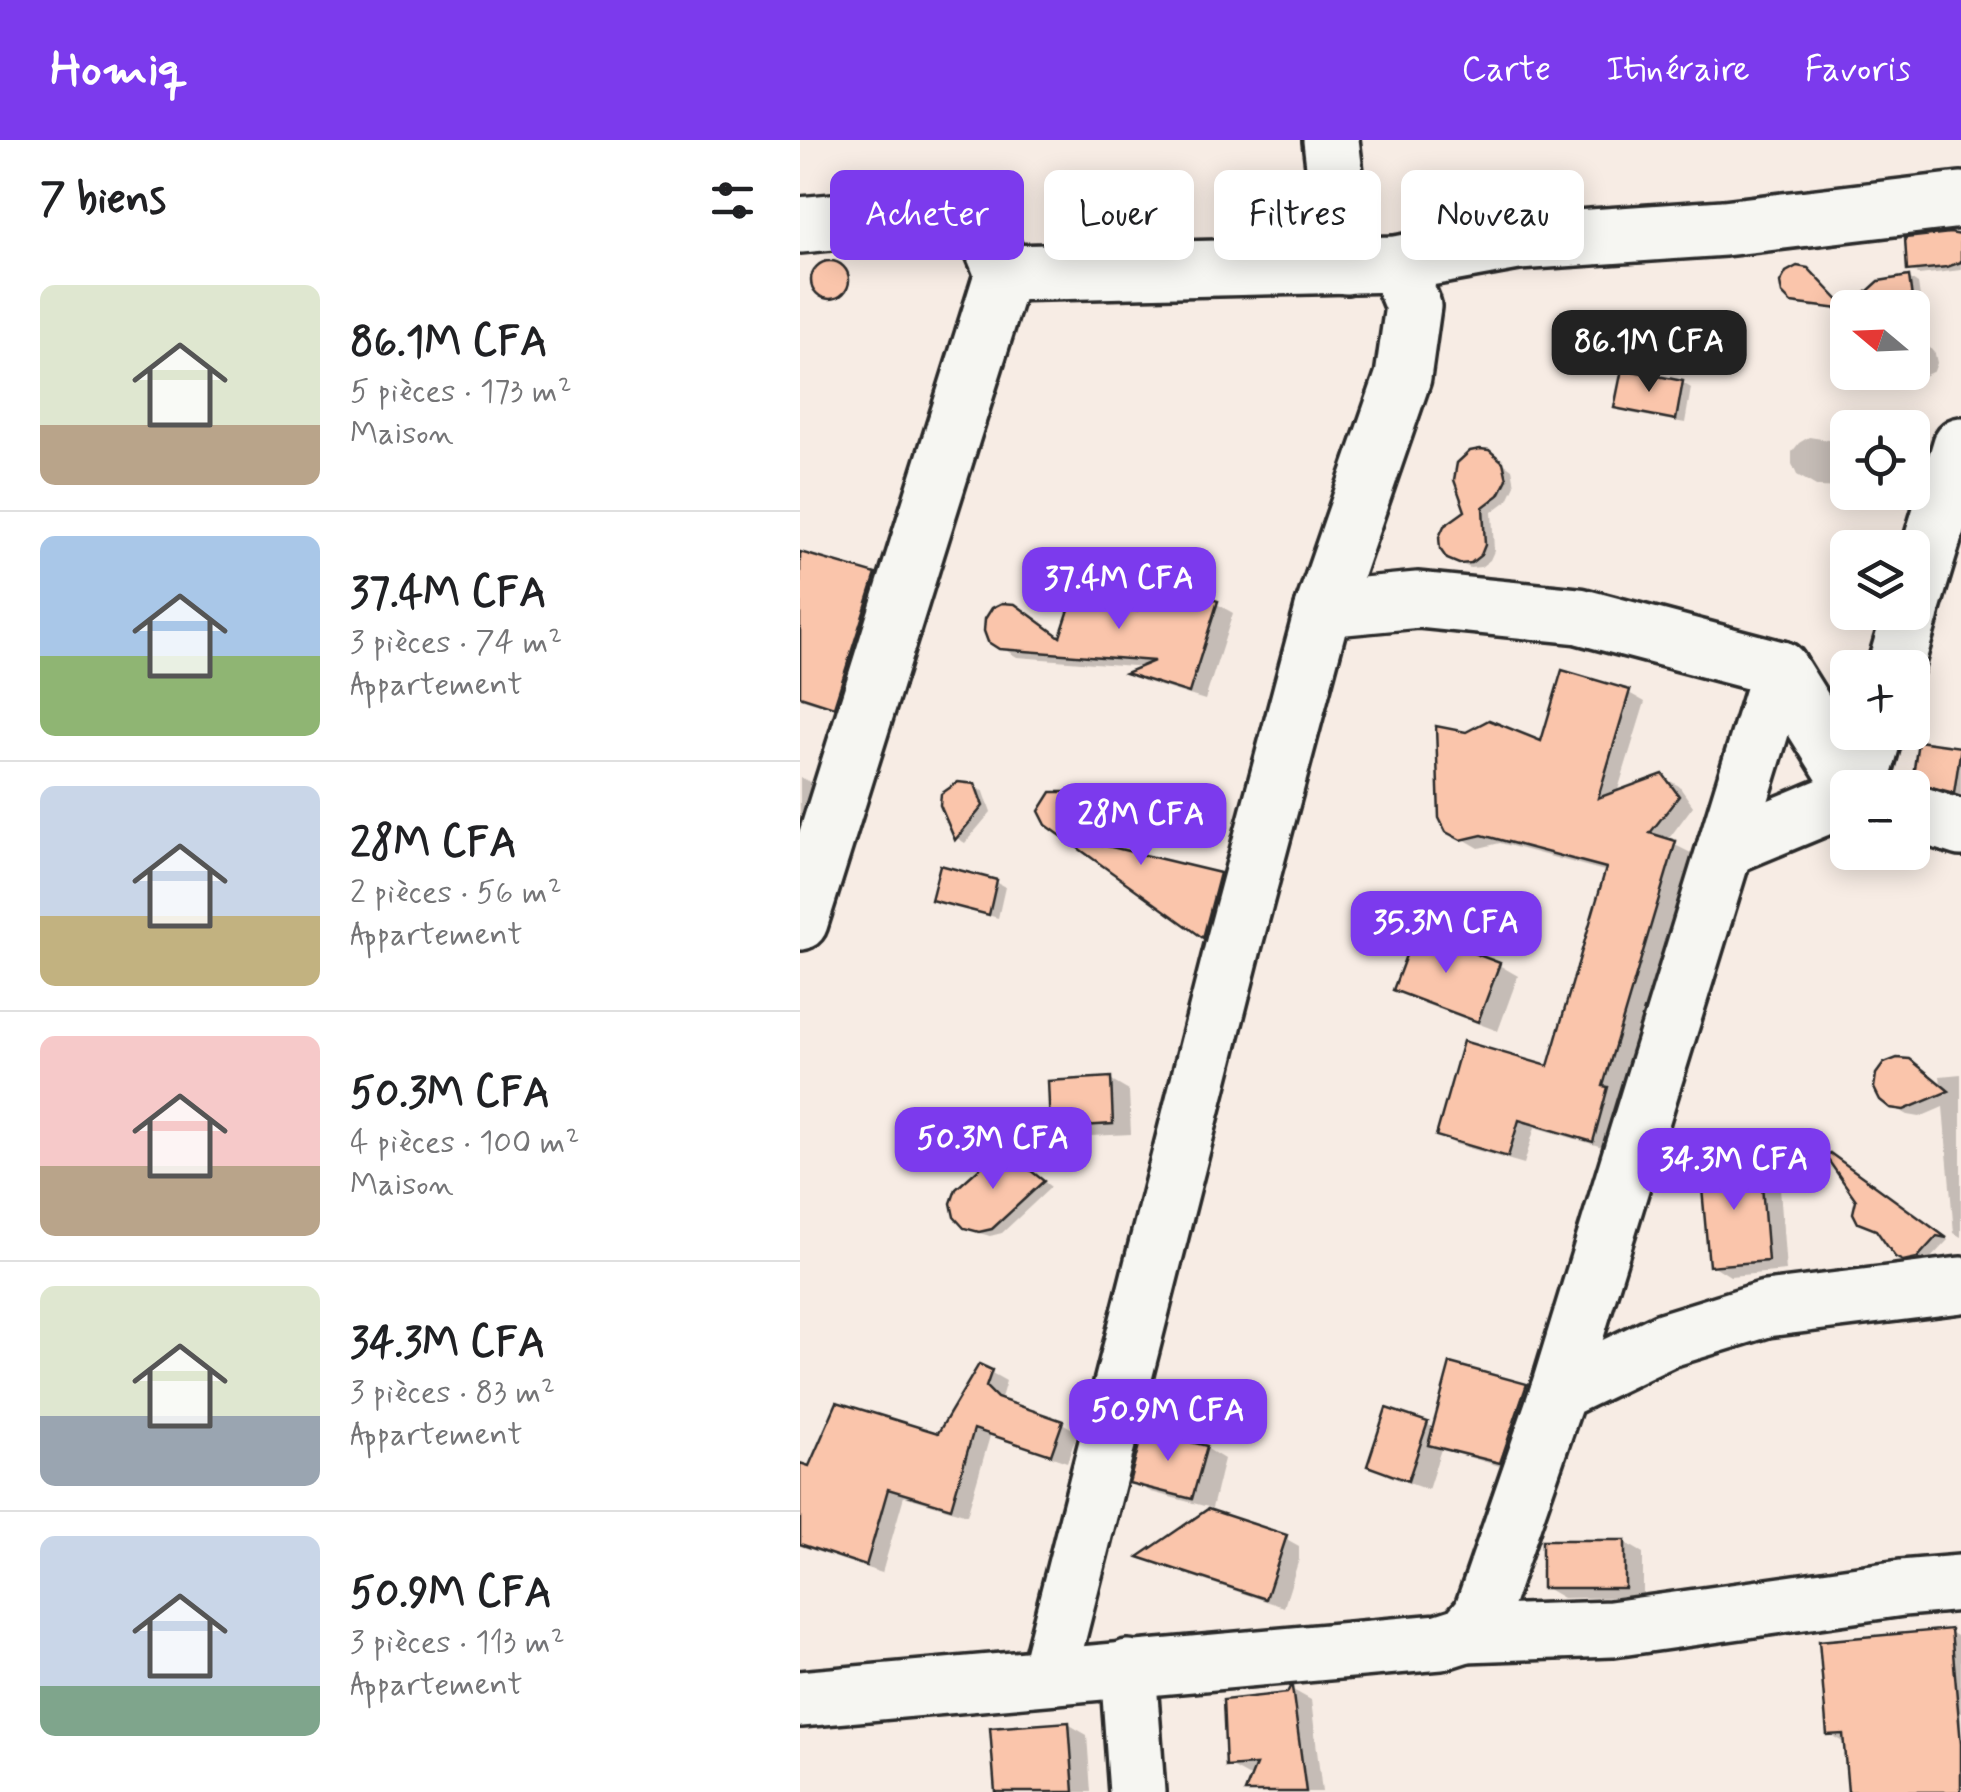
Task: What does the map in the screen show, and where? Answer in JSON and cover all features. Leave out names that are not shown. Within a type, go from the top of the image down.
[{"type":"street","points":[[1048,1676],[1322,609],[1402,377],[1413,306],[1371,265],[1331,140]]},
{"type":"street","points":[[1003,273],[1371,265],[1518,242],[1724,228],[1961,200]]},
{"type":"street","points":[[800,225],[938,212],[974,214],[990,239],[1003,273],[800,922]]},
{"type":"street","points":[[1930,549],[1961,445]]},
{"type":"street","points":[[1348,536],[1418,600]]},
{"type":"street","points":[[1322,609],[1418,600],[1578,616],[1780,669],[1845,770]]},
{"type":"street","points":[[1465,1634],[1482,1614],[1558,1392],[1780,669]]},
{"type":"street","points":[[1726,848],[1830,805]]},
{"type":"street","points":[[1930,818],[1961,828]]},
{"type":"street","points":[[1558,1392],[1666,1340],[1766,1309],[1961,1285]]},
{"type":"street","points":[[800,1699],[1440,1642],[1465,1634],[1612,1629],[1961,1583]]},
{"type":"street","points":[[1128,1668],[1137,1792]]},
{"type":"building","points":[[1961,235],[1961,262],[1907,271],[1905,238]]},
{"type":"building","points":[[830,261],[844,266],[849,280],[844,294],[830,299],[816,294],[811,280],[816,266]]},
{"type":"building","points":[[1797,266],[1808,268],[1830,291],[1830,308],[1791,303],[1782,294],[1780,283],[1786,272]]},
{"type":"building","points":[[1909,276],[1911,290],[1869,290],[1879,281]]},
{"type":"building","points":[[1622,369],[1683,381],[1676,420],[1614,408]]},
{"type":"building","points":[[1489,450],[1503,462],[1507,479],[1499,495],[1483,507],[1485,545],[1481,555],[1471,563],[1459,564],[1447,559],[1440,549],[1439,537],[1444,526],[1465,511],[1454,480],[1457,463],[1470,451]]},
{"type":"building","points":[[800,552],[876,574],[834,707],[800,696]]},
{"type":"building","points":[[1148,579],[1218,601],[1189,693],[1125,673],[1154,661],[999,649],[988,642],[984,631],[992,608],[1002,603],[1015,604],[1060,637],[1075,591],[1137,611]]},
{"type":"building","points":[[1562,670],[1630,690],[1598,798],[1663,774],[1679,796],[1650,833],[1676,841],[1603,1086],[1608,1087],[1593,1142],[1519,1120],[1508,1157],[1436,1136],[1463,1041],[1548,1066],[1606,868],[1482,835],[1461,840],[1446,832],[1439,818],[1436,726],[1466,732],[1489,720],[1541,741]]},
{"type":"building","points":[[1930,743],[1961,747],[1954,793],[1930,787],[1930,770],[1914,770],[1917,750],[1930,750]]},
{"type":"building","points":[[958,782],[975,784],[983,806],[955,840],[940,805],[941,794]]},
{"type":"building","points":[[1051,792],[1068,792],[1077,798],[1081,807],[1078,839],[1220,873],[1203,938],[1046,825],[1039,811]]},
{"type":"building","points":[[940,865],[997,880],[989,915],[931,900]]},
{"type":"building","points":[[1415,931],[1500,963],[1478,1022],[1393,990]]},
{"type":"building","points":[[1910,1059],[1949,1091],[1904,1110],[1890,1108],[1874,1088],[1876,1074],[1884,1063]]},
{"type":"building","points":[[1111,1077],[1113,1124],[1050,1128],[1048,1081]]},
{"type":"building","points":[[1002,1148],[1044,1181],[992,1229],[979,1232],[964,1228],[954,1217],[951,1203],[956,1189]]},
{"type":"building","points":[[1830,1153],[1947,1238],[1937,1236],[1917,1258],[1903,1261],[1895,1257],[1876,1230],[1858,1223],[1853,1213],[1856,1200],[1826,1157]]},
{"type":"building","points":[[1760,1160],[1768,1261],[1709,1266],[1700,1166]]},
{"type":"building","points":[[1450,1363],[1527,1384],[1500,1463],[1428,1445]]},
{"type":"building","points":[[979,1364],[992,1370],[986,1387],[997,1398],[1063,1421],[1051,1455],[974,1429],[951,1508],[888,1489],[866,1566],[800,1544],[800,1463],[809,1466],[837,1402],[938,1433]]},
{"type":"building","points":[[1386,1408],[1428,1422],[1408,1481],[1367,1466]]},
{"type":"building","points":[[1143,1430],[1207,1446],[1192,1499],[1129,1483]]},
{"type":"building","points":[[1208,1509],[1287,1535],[1266,1599],[1138,1557]]},
{"type":"building","points":[[1542,1540],[1625,1540],[1625,1588],[1542,1588]]},
{"type":"building","points":[[1951,1629],[1961,1792],[1848,1792],[1843,1734],[1827,1735],[1819,1641]]},
{"type":"building","points":[[1290,1687],[1306,1792],[1245,1792],[1256,1765],[1226,1767],[1223,1700],[1287,1693]]},
{"type":"building","points":[[1069,1722],[1074,1792],[995,1792],[990,1728]]}]
